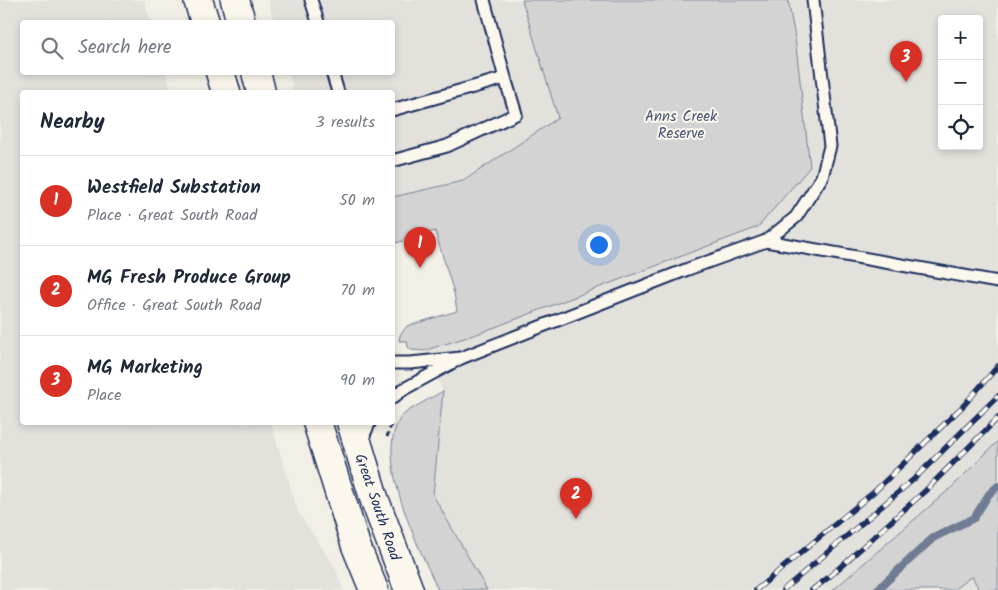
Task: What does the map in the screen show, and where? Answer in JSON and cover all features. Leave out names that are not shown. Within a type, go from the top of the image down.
[{"type":"main road","points":[[198,0],[204,20]]},
{"type":"main road","points":[[235,0],[241,20]]},
{"type":"main road","points":[[221,75],[225,90]]},
{"type":"main road","points":[[257,75],[260,90]]},
{"type":"main road","points":[[318,425],[356,546],[374,590]]},
{"type":"main road","name":"Great South Road","points":[[351,425],[380,515],[409,590]]},
{"type":"lane","points":[[311,0],[317,20]]},
{"type":"lane","points":[[395,160],[447,146],[516,114],[484,0]]},
{"type":"lane","points":[[395,396],[461,358],[766,240],[796,217],[822,177],[830,146],[813,0]]},
{"type":"lane","points":[[333,75],[337,90]]},
{"type":"lane","points":[[395,109],[505,78]]},
{"type":"lane","points":[[766,240],[998,282]]},
{"type":"lane","points":[[395,363],[461,358]]},
{"type":"lane","points":[[358,448],[369,425]]},
{"type":"path","points":[[388,437],[391,425]]},
{"type":"shaded area","points":[[0,0],[144,0],[150,20],[20,20],[20,75],[167,75],[171,90],[20,90],[20,425],[272,425],[298,512],[335,567],[343,590],[0,590]]},
{"type":"shaded area","points":[[268,0],[522,0],[558,118],[463,181],[395,197],[395,90],[293,90],[290,75],[395,75],[395,20],[273,20]]},
{"type":"shaded area","points":[[788,0],[998,0],[998,441],[952,487],[833,590],[487,590],[433,495],[443,391],[423,351],[477,334],[541,309],[795,38]]},
{"type":"shaded area","points":[[972,576],[979,590],[953,590]]},
{"type":"green space","name":"Anns Creek Reserve","points":[[522,0],[788,0],[795,38],[810,167],[758,227],[477,334],[423,351],[411,350],[408,347],[407,341],[399,341],[400,335],[407,326],[457,311],[454,293],[435,231],[395,243],[395,197],[463,181],[558,118]]},
{"type":"green space","points":[[443,391],[433,495],[487,590],[438,590],[411,528],[395,479],[392,456],[394,435],[401,417],[414,407]]},
{"type":"green space","points":[[998,441],[998,590],[979,590],[972,576],[953,590],[833,590],[952,487]]},
{"type":"waterway","points":[[877,590],[933,538],[974,518],[989,494],[998,486]]},
{"type":"railway","points":[[756,590],[875,491],[964,405],[998,366]]},
{"type":"railway","points":[[783,590],[914,479],[998,396]]},
{"type":"railway","points":[[812,590],[925,491],[998,418]]},
{"type":"place","name":"MG Marketing","points":[[906,82]]},
{"type":"place","name":"Westfield Substation","points":[[420,268]]},
{"type":"place","name":"MG Fresh Produce Group","points":[[576,519]]}]
